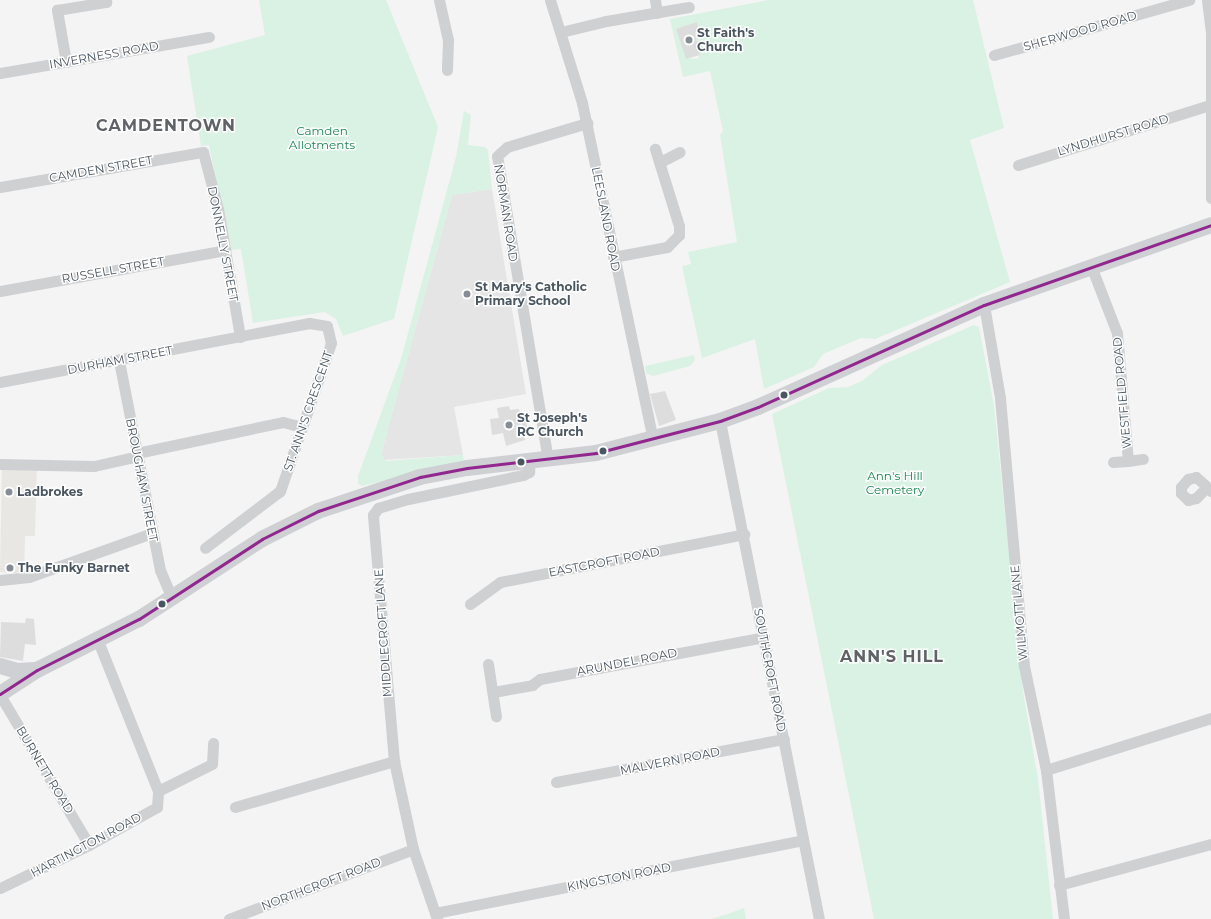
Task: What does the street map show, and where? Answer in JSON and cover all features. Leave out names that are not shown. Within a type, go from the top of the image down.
[{"type":"street","points":[[66,62],[57,10],[106,2],[103,0]]},
{"type":"street","points":[[439,0],[448,40],[447,70]]},
{"type":"street","name":"LEESLAND ROAD","points":[[550,0],[561,32],[587,123],[613,257],[653,440]]},
{"type":"street","points":[[655,0],[657,13]]},
{"type":"street","name":"SHERWOOD ROAD","points":[[994,55],[1189,0]]},
{"type":"street","points":[[1207,0],[1211,34],[1209,105],[1211,198]]},
{"type":"street","points":[[561,32],[606,21],[689,7]]},
{"type":"street","name":"INVERNESS ROAD","points":[[0,73],[209,36]]},
{"type":"street","name":"LYNDHURST ROAD","points":[[1018,165],[1209,105]]},
{"type":"street","name":"NORMAN ROAD","points":[[548,460],[497,156],[507,148],[587,123]]},
{"type":"street","points":[[613,257],[667,247],[678,238],[679,226],[655,149]]},
{"type":"street","name":"CAMDEN STREET","points":[[0,188],[203,152]]},
{"type":"street","name":"DONNELLY STREET","points":[[203,152],[207,161],[225,250],[240,337]]},
{"type":"street","points":[[660,162],[680,152]]},
{"type":"street","points":[[0,694],[37,670],[98,641],[172,598],[222,567],[262,539],[318,511],[420,477],[467,468],[548,460],[653,440],[720,421],[758,407],[984,305],[1211,225]]},
{"type":"street","name":"RUSSELL STREET","points":[[0,291],[225,250]]},
{"type":"street","name":"WESTFIELD ROAD","points":[[1092,266],[1117,333],[1128,460],[1113,462]]},
{"type":"street","name":"WILMOTT LANE","points":[[984,305],[1000,398],[1024,666],[1046,770],[1064,919]]},
{"type":"street","name":"ST. ANN'S CRESCENT","points":[[205,548],[280,491],[331,343],[327,326],[309,323],[240,337]]},
{"type":"street","name":"DURHAM STREET","points":[[0,382],[119,361],[240,337]]},
{"type":"street","name":"BROUGHAM STREET","points":[[119,361],[160,570],[172,598]]},
{"type":"street","name":"SOUTHCROFT ROAD","points":[[720,421],[744,534],[819,919]]},
{"type":"street","points":[[0,464],[94,466],[282,422],[302,427]]},
{"type":"street","points":[[1128,460],[1143,459]]},
{"type":"street","name":"MIDDLECROFT LANE","points":[[436,916],[413,849],[394,761],[375,511],[448,489],[523,475],[529,472],[530,461]]},
{"type":"street","points":[[0,580],[30,577],[152,533]]},
{"type":"street","name":"EASTCROFT ROAD","points":[[470,604],[500,582],[744,534]]},
{"type":"street","name":"ARUNDEL ROAD","points":[[493,692],[532,685],[540,679],[764,637]]},
{"type":"street","points":[[98,641],[158,791],[212,764],[213,743]]},
{"type":"street","points":[[488,664],[496,716]]},
{"type":"street","points":[[0,666],[22,671],[37,670]]},
{"type":"street","name":"BURNETT ROAD","points":[[0,694],[89,845]]},
{"type":"street","points":[[1046,770],[1211,718]]},
{"type":"street","name":"MALVERN ROAD","points":[[556,782],[784,739]]},
{"type":"street","points":[[235,807],[394,761]]},
{"type":"street","name":"HARTINGTON ROAD","points":[[0,888],[89,845],[157,807],[158,791]]},
{"type":"street","name":"KINGSTON ROAD","points":[[436,916],[803,840]]},
{"type":"street","points":[[1059,885],[1211,844]]},
{"type":"street","name":"NORTHCROFT ROAD","points":[[229,919],[413,849]]},
{"type":"shaded area","name":"St Mary's Catholic Primary School","points":[[492,189],[526,394],[454,407],[463,455],[383,460],[381,454],[452,195]]},
{"type":"shaded area","points":[[2,467],[37,467],[35,536],[25,536],[24,571],[16,573],[0,572]]},
{"type":"green space","name":"Camden Allotments","points":[[259,0],[386,0],[438,127],[394,319],[343,336],[336,319],[325,312],[253,323],[241,249],[230,250],[209,145],[201,146],[187,56],[265,35]]},
{"type":"green space","points":[[769,0],[973,0],[1004,128],[970,140],[1010,282],[875,339],[861,338],[823,354],[814,367],[764,389],[755,339],[702,358],[682,266],[691,264],[688,252],[737,242],[720,135],[723,131],[710,71],[683,77],[670,19]],"holes":[[[697,23],[699,31],[695,32],[700,55],[697,59],[686,58],[676,29]]]},
{"type":"green space","points":[[464,111],[471,115],[468,145],[485,147],[488,150],[492,189],[452,195],[381,454],[386,461],[463,455],[464,462],[362,486],[358,484],[358,476],[401,359],[456,157]]},
{"type":"green space","name":"Ann's Hill Cemetery","points":[[974,325],[979,327],[994,406],[1023,691],[1038,779],[1053,919],[874,919],[772,414],[829,388],[848,387],[862,381],[882,365]]},
{"type":"green space","points":[[694,355],[695,360],[690,366],[653,376],[646,373],[645,366]]},
{"type":"green space","points":[[744,908],[746,919],[711,919],[728,914]]},
{"type":"building","name":"St Faith's Church","points":[[697,22],[699,32],[695,32],[700,55],[686,59],[676,29]]},
{"type":"building","points":[[665,391],[676,420],[659,426],[650,394]]},
{"type":"building","name":"St Joseph's RC Church","points":[[509,406],[510,410],[519,409],[521,419],[525,418],[528,430],[523,431],[525,440],[506,446],[503,433],[492,435],[490,419],[499,418],[497,408]]},
{"type":"building","points":[[26,618],[34,619],[36,645],[25,644],[23,661],[0,657],[1,622],[25,623]]},
{"type":"transit line","points":[[0,694],[37,670],[139,619],[262,539],[318,511],[420,477],[467,468],[596,453],[720,421],[758,407],[984,305],[1211,225]]},
{"type":"place","name":"St Faith's Church","points":[[689,40]]},
{"type":"place","name":"St Mary's Catholic Primary School","points":[[467,294]]},
{"type":"place","name":"St Joseph's RC Church","points":[[509,425]]},
{"type":"place","name":"Ladbrokes","points":[[9,492]]},
{"type":"place","name":"The Funky Barnet","points":[[10,568]]},
{"type":"district","name":"CAMDENTOWN","points":[[166,126]]},
{"type":"district","name":"ANN'S HILL","points":[[892,657]]}]
